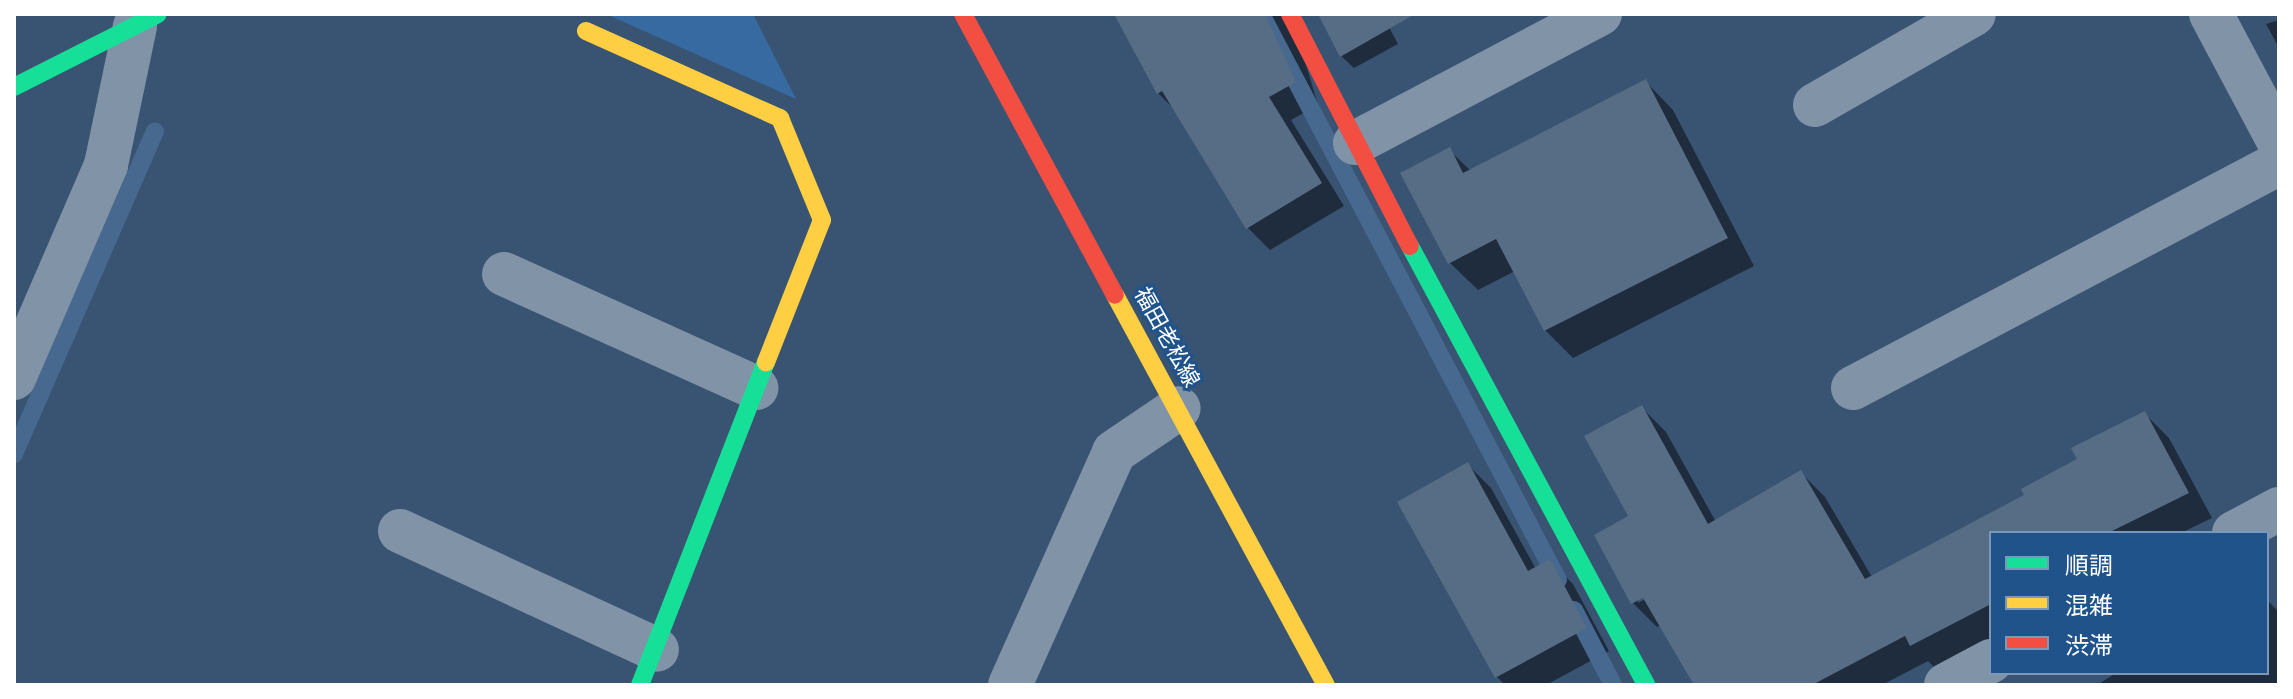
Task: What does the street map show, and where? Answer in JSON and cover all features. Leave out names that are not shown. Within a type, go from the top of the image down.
[{"type":"street","name":"福田老松線","points":[[963,14],[1179,408],[1326,685]]},
{"type":"street","points":[[1290,14],[1355,143],[1646,685]]},
{"type":"street","points":[[1355,143],[1600,14]]},
{"type":"street","points":[[1815,105],[1974,14]]},
{"type":"street","points":[[2211,14],[2279,142]]},
{"type":"street","points":[[14,87],[146,20]]},
{"type":"street","points":[[14,378],[106,165],[146,20]]},
{"type":"street","points":[[400,531],[648,667],[822,220],[780,118],[586,31]]},
{"type":"street","points":[[1853,388],[2279,163]]},
{"type":"street","points":[[504,274],[757,388]]},
{"type":"street","points":[[1010,685],[1114,452],[1179,408]]},
{"type":"street","points":[[2238,531],[2279,509]]},
{"type":"street","points":[[1946,685],[1989,662]]},
{"type":"shaded area","points":[[606,14],[753,14],[796,99]]},
{"type":"building","points":[[1114,14],[1265,14],[1296,82],[1269,97],[1322,183],[1246,229],[1162,91],[1157,94]]},
{"type":"building","points":[[1318,14],[1415,14],[1340,57]]},
{"type":"building","points":[[1646,79],[1728,238],[1544,331],[1496,239],[1448,264],[1400,173],[1450,147],[1463,173]]},
{"type":"building","points":[[1642,405],[1708,524],[1801,470],[1865,579],[2024,495],[2021,489],[2077,459],[2071,448],[2145,411],[2189,493],[2112,531],[1989,531],[1989,605],[1910,646],[1905,636],[1812,685],[1694,685],[1643,598],[1631,604],[1594,535],[1628,516],[1584,436]]},
{"type":"building","points":[[1468,462],[1528,571],[1550,559],[1587,628],[1495,678],[1397,502]]},
{"type":"waterway","points":[[1261,14],[1558,580]]},
{"type":"waterway","points":[[14,454],[155,131]]},
{"type":"waterway","points":[[1574,610],[1613,685]]},
{"type":"traffic: fast","points":[[14,87],[158,14]]},
{"type":"traffic: fast","points":[[1410,246],[1646,685]]},
{"type":"traffic: fast","points":[[640,685],[766,362]]},
{"type":"traffic: slow","points":[[586,31],[780,118],[822,220],[766,362]]},
{"type":"traffic: slow","points":[[1115,295],[1326,685]]},
{"type":"traffic: jam","points":[[963,14],[1115,295]]},
{"type":"traffic: jam","points":[[1290,14],[1410,246]]}]
